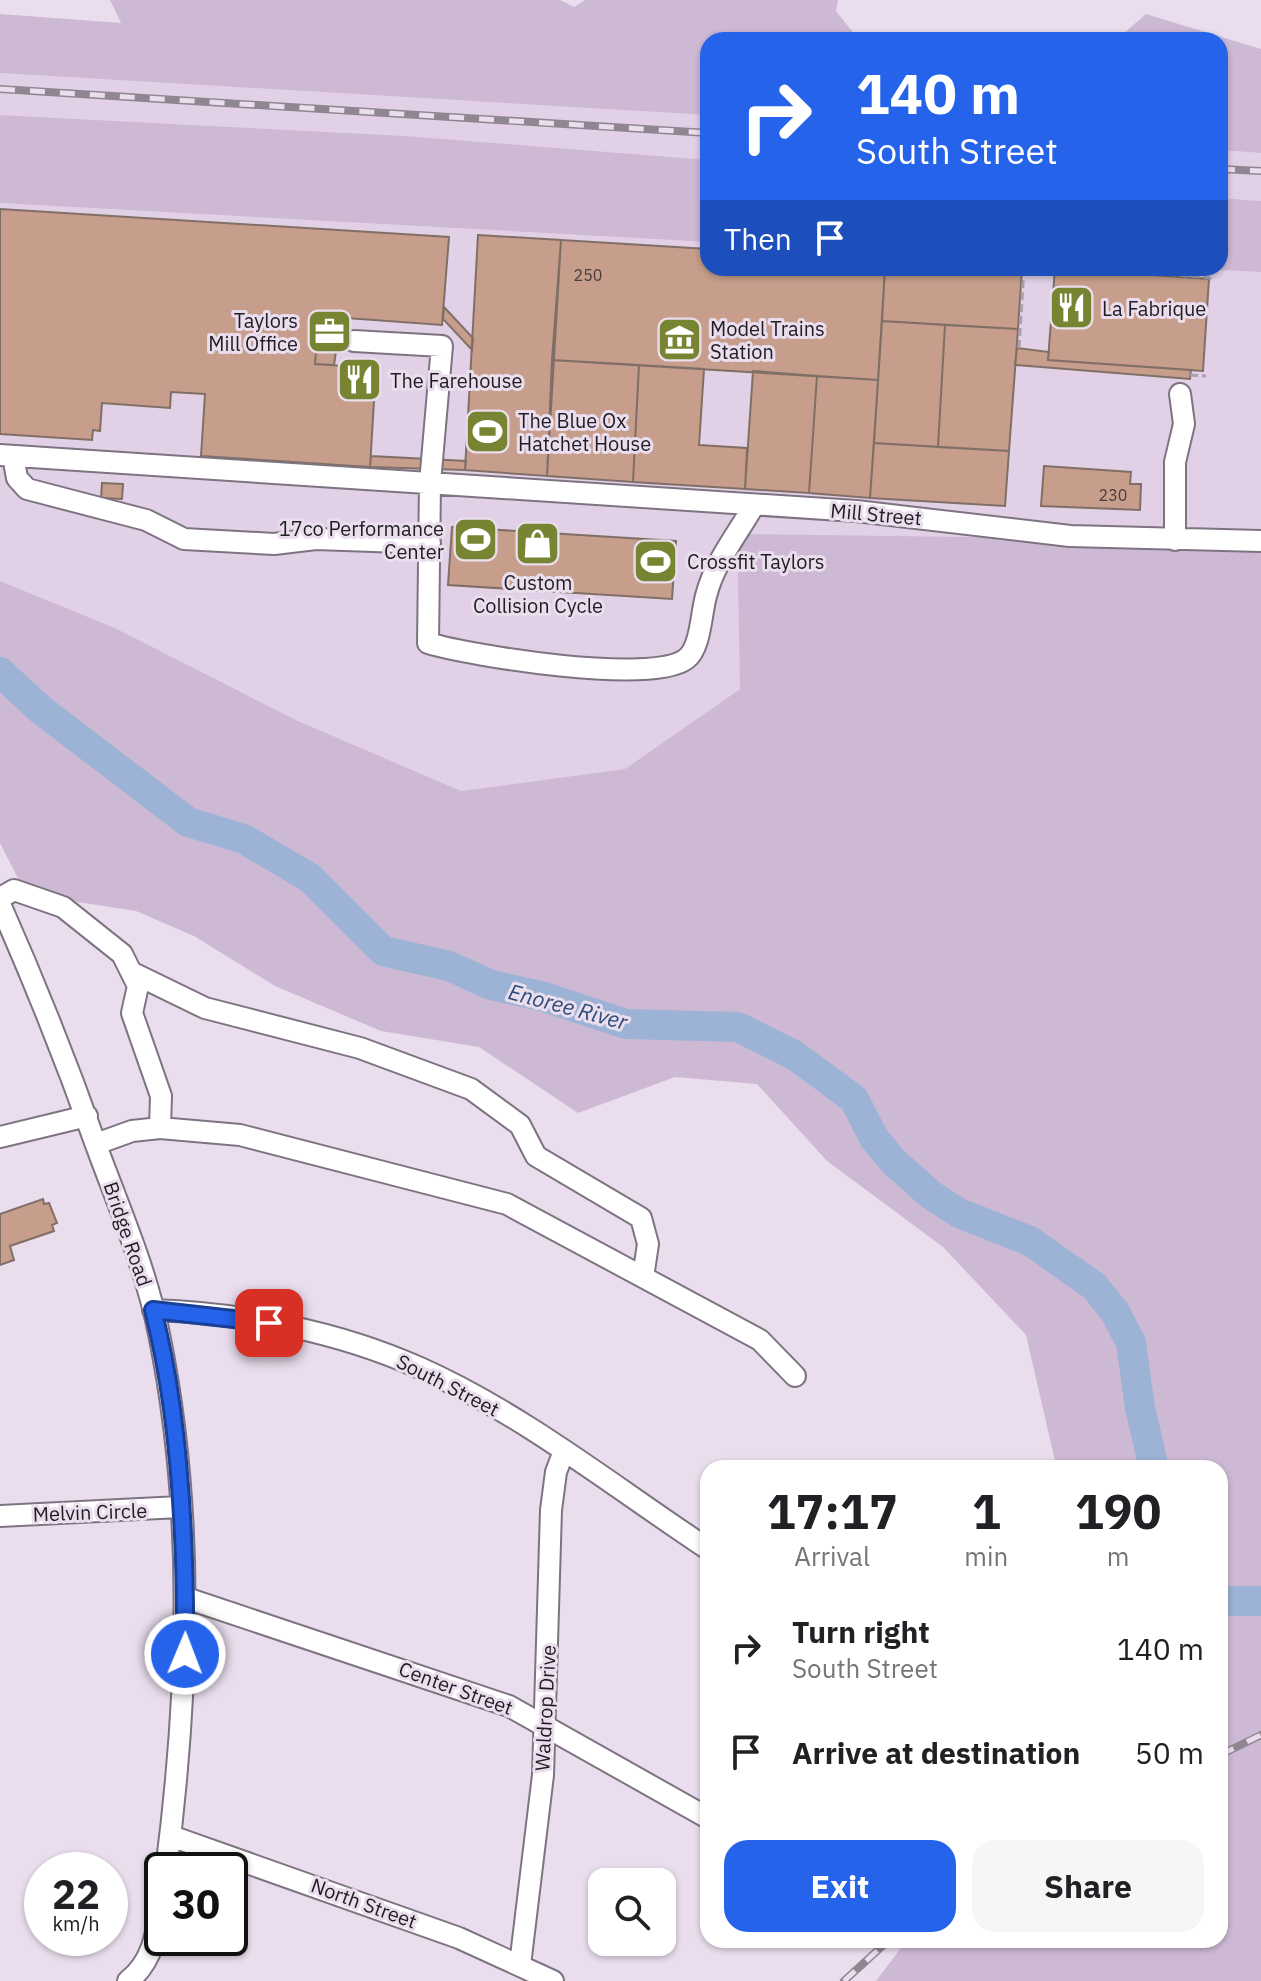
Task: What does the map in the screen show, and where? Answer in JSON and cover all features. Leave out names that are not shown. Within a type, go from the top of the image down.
[{"type":"street","points":[[354,341],[442,346],[430,483],[428,643],[460,653],[554,666],[665,669],[688,658],[695,644],[707,592],[724,550],[754,505]]},
{"type":"street","points":[[1175,540],[1175,462],[1184,424],[1180,394]]},
{"type":"street","points":[[6,456],[17,478],[27,489],[146,520],[184,539],[274,544],[316,539],[430,543]]},
{"type":"street","name":"Mill Street","points":[[6,456],[856,511],[991,525],[1029,533],[1261,541]]},
{"type":"street","points":[[0,901],[14,890],[63,907],[122,954],[138,986],[132,1013],[161,1096],[160,1128]]},
{"type":"street","name":"Bridge Road","points":[[0,901],[87,1116],[139,1258],[153,1310],[168,1392],[186,1598],[183,1712],[169,1852]]},
{"type":"street","points":[[131,972],[205,1008],[360,1048],[471,1089],[520,1125],[536,1156],[641,1218],[648,1244],[643,1277]]},
{"type":"street","points":[[0,1137],[87,1116]]},
{"type":"street","points":[[96,1144],[132,1131],[160,1128],[240,1135],[507,1204],[760,1340],[795,1376]]},
{"type":"street","name":"South Street","points":[[153,1310],[269,1323],[364,1346],[422,1369],[564,1451],[700,1544]]},
{"type":"street","name":"Waldrop Drive","points":[[520,1965],[546,1725],[551,1510],[556,1472],[564,1451]]},
{"type":"street","name":"Melvin Circle","points":[[0,1516],[180,1507]]},
{"type":"street","name":"Center Street","points":[[186,1598],[481,1695],[546,1725],[700,1813]]},
{"type":"street","name":"North Street","points":[[171,1836],[432,1928],[553,1981]]},
{"type":"street","points":[[128,1981],[148,1956]]},
{"type":"path","points":[[1019,348],[1024,276]]},
{"type":"path","points":[[1187,276],[1210,278],[1213,282]]},
{"type":"path","points":[[1190,375],[1206,376]]},
{"type":"shaded area","points":[[110,0],[560,0],[574,7],[585,0],[838,0],[836,11],[853,32],[700,32],[700,115],[0,73],[0,14],[121,23]]},
{"type":"shaded area","points":[[1146,14],[1205,32],[1125,32]]},
{"type":"shaded area","points":[[1228,39],[1261,49],[1261,153],[1228,151]]},
{"type":"shaded area","points":[[0,73],[700,115],[700,159],[406,136],[0,115]]},
{"type":"shaded area","points":[[0,115],[406,136],[700,159],[700,242],[0,203]]},
{"type":"shaded area","points":[[1228,151],[1261,153],[1261,201],[1228,199]]},
{"type":"shaded area","points":[[1228,199],[1261,201],[1261,272],[1228,270]]},
{"type":"shaded area","points":[[0,203],[700,242],[700,276],[1228,276],[1228,270],[1261,272],[1261,541],[737,535],[740,689],[625,769],[461,791],[298,721],[115,628],[0,581]]},
{"type":"shaded area","points":[[737,534],[1261,541],[1261,1981],[876,1981],[901,1948],[1228,1948],[1228,1460],[1055,1460],[1026,1335],[943,1247],[827,1161],[757,1084],[675,1077],[578,1113],[479,1047],[381,1031],[275,986],[194,936],[136,911],[26,894],[0,843],[0,581],[115,628],[298,721],[461,791],[625,769],[740,689]]},
{"type":"building","points":[[0,209],[449,237],[442,325],[319,316],[315,364],[376,368],[370,467],[201,456],[205,394],[171,392],[170,408],[102,403],[100,431],[93,430],[92,440],[0,434]]},
{"type":"building","points":[[478,235],[561,240],[547,476],[465,470]]},
{"type":"building","points":[[561,240],[700,249],[700,276],[884,276],[878,380],[552,360]]},
{"type":"building","points":[[885,276],[1021,276],[1018,329],[882,321]]},
{"type":"building","points":[[1054,276],[1209,279],[1203,371],[1048,360]]},
{"type":"building","points":[[444,307],[473,338],[472,350],[443,319]]},
{"type":"building","name":"Taylors Mill Office","points":[[319,316],[341,317],[334,365],[315,364]]},
{"type":"building","points":[[882,321],[945,325],[938,447],[874,443]]},
{"type":"building","points":[[945,325],[1018,329],[1009,451],[938,447]]},
{"type":"building","points":[[1017,348],[1049,352],[1048,360],[1191,370],[1190,379],[1015,365]]},
{"type":"building","points":[[552,360],[639,365],[633,482],[547,476]]},
{"type":"building","points":[[639,365],[704,369],[699,445],[747,448],[745,489],[633,482]]},
{"type":"building","points":[[753,371],[817,376],[809,493],[745,489]]},
{"type":"building","points":[[817,376],[878,380],[870,498],[809,493]]},
{"type":"building","points":[[874,443],[1009,451],[1005,506],[870,498]]},
{"type":"building","points":[[371,456],[466,461],[465,470],[370,467]]},
{"type":"building","points":[[1044,466],[1131,472],[1130,484],[1141,484],[1140,510],[1041,506]]},
{"type":"building","points":[[102,483],[123,484],[122,499],[101,498]]},
{"type":"building","points":[[452,527],[676,541],[672,599],[448,585]]},
{"type":"building","points":[[43,1199],[44,1204],[49,1203],[57,1223],[52,1225],[54,1231],[10,1246],[14,1260],[0,1265],[0,1214]]},
{"type":"waterway","name":"Enoree River","points":[[0,672],[40,709],[188,822],[244,839],[310,878],[383,951],[449,966],[491,985],[541,996],[626,1024],[738,1027],[794,1055],[854,1099],[874,1138],[893,1161],[931,1195],[959,1213],[1030,1241],[1094,1286],[1115,1312],[1131,1343],[1140,1408],[1152,1460]]},
{"type":"waterway","name":"Enoree River","points":[[1228,1601],[1261,1601]]},
{"type":"railway","points":[[0,89],[700,133]]},
{"type":"railway","points":[[1228,169],[1261,171]]},
{"type":"railway","points":[[1228,1751],[1261,1735]]},
{"type":"railway","points":[[844,1981],[880,1948]]},
{"type":"place","name":"La Fabrique","points":[[1071,308]]},
{"type":"place","name":"Taylors Mill Office","points":[[329,332]]},
{"type":"place","name":"Model Trains Station","points":[[679,340]]},
{"type":"place","name":"The Farehouse","points":[[359,380]]},
{"type":"place","name":"The Blue Ox Hatchet House","points":[[487,431]]},
{"type":"place","name":"17co Performance Center","points":[[475,540]]},
{"type":"place","name":"Custom Collision Cycle","points":[[538,543]]},
{"type":"place","name":"Crossfit Taylors","points":[[656,561]]},
{"type":"route","points":[[185,1654],[183,1536],[168,1392],[153,1310],[269,1323]]}]
